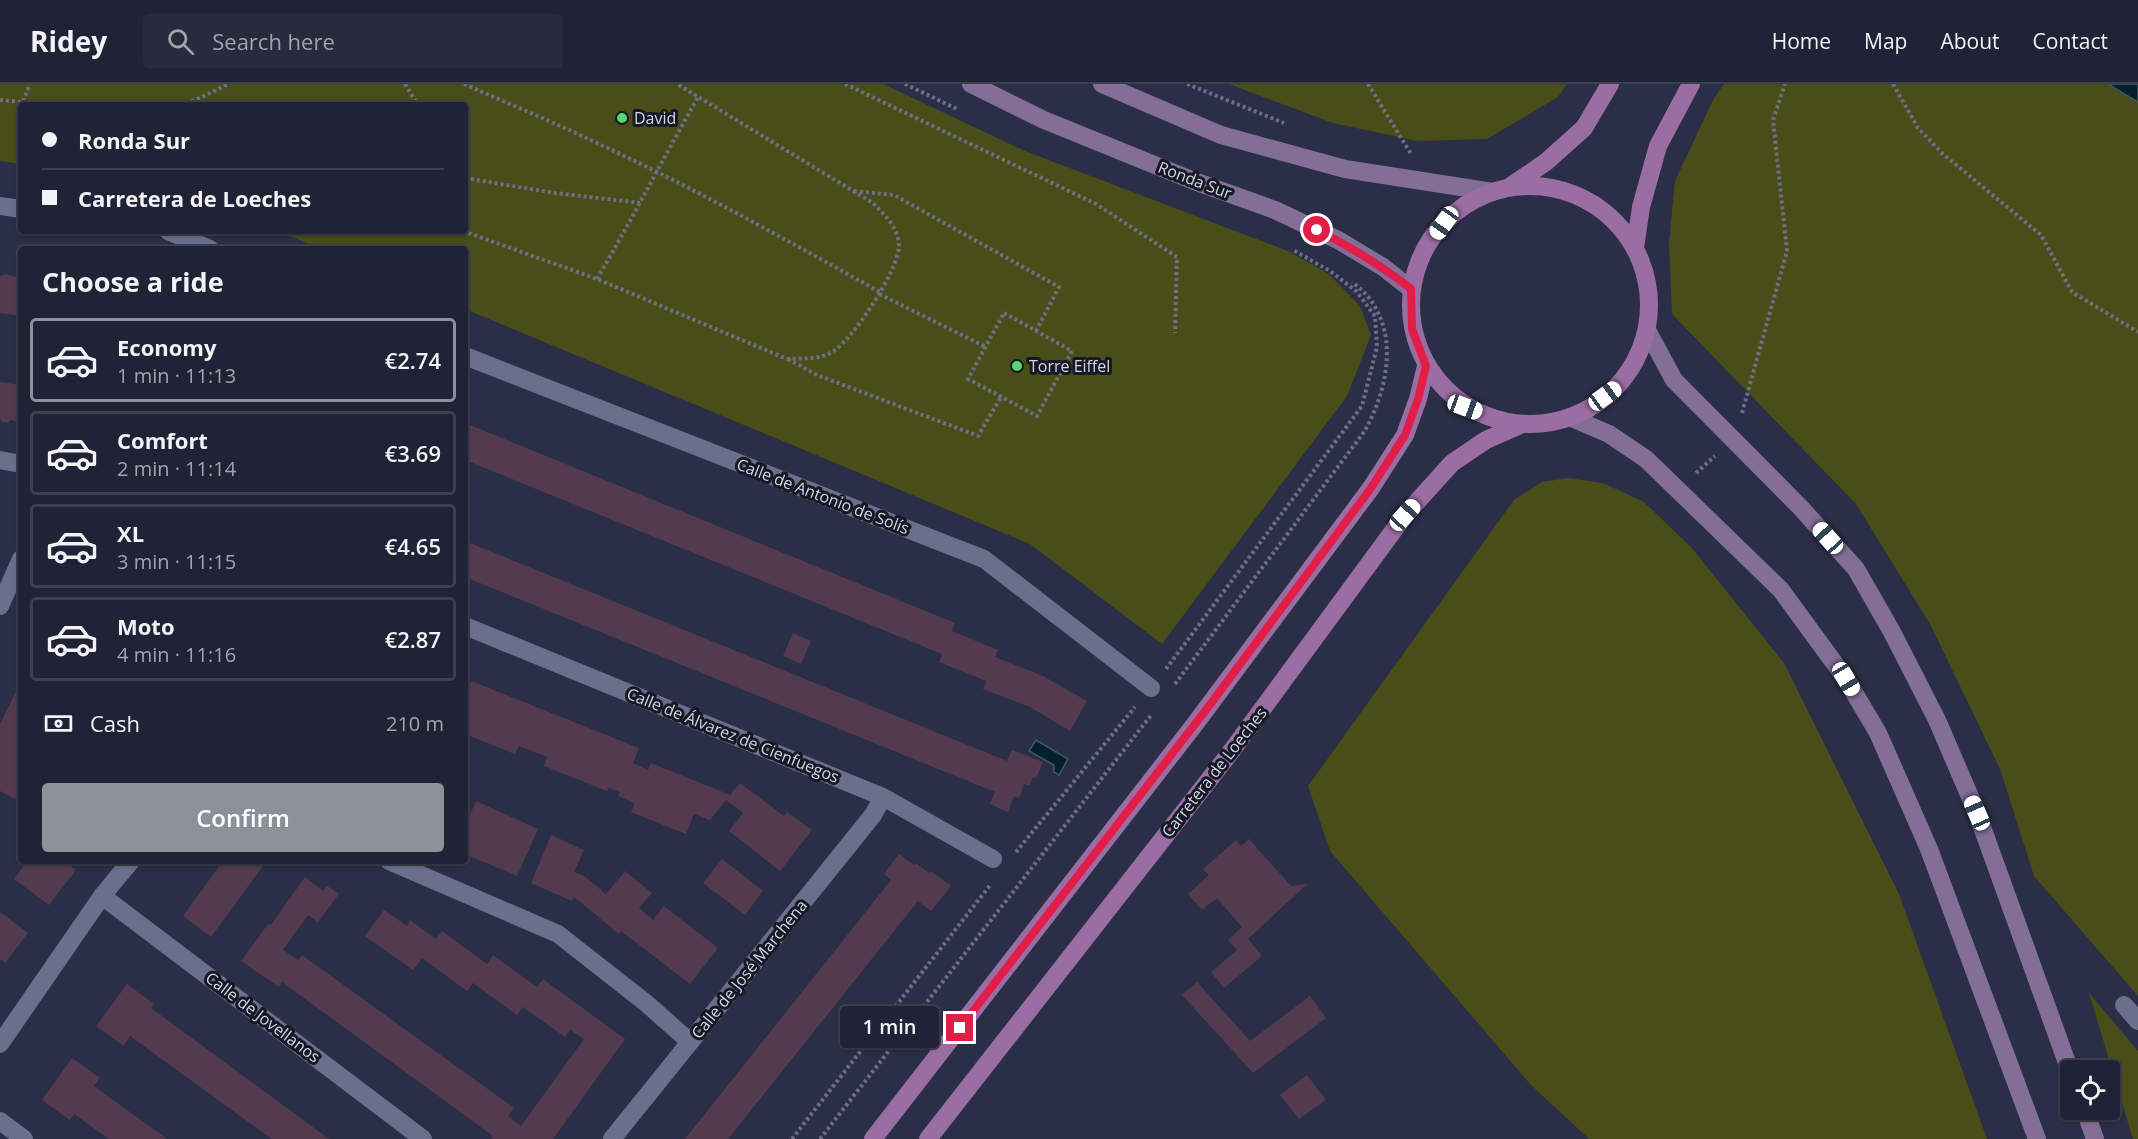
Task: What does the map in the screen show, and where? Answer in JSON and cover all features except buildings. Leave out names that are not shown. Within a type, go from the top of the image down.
[{"type":"main road","name":"Ronda Sur","points":[[971,84],[1044,120],[1194,181],[1275,210],[1338,240],[1383,267],[1411,289]]},
{"type":"main road","points":[[1102,84],[1221,135],[1345,169],[1500,190],[1538,186],[1567,192],[1594,205],[1617,224],[1635,248],[1649,289],[1648,332],[1621,385],[1574,419],[1518,426],[1465,407],[1426,366],[1412,329],[1411,289],[1422,253],[1444,223],[1473,200],[1500,190],[1546,162],[1584,128],[1610,84]]},
{"type":"main road","points":[[1635,248],[1641,207],[1658,146],[1691,84]]},
{"type":"main road","points":[[1648,332],[1674,380],[1801,508],[1856,569],[1892,632],[1937,720],[1977,813],[2066,1060]]},
{"type":"main road","points":[[873,1139],[1181,742],[1371,488],[1405,435],[1418,399],[1426,366]]},
{"type":"main road","points":[[1574,419],[1609,434],[1646,459],[1781,590],[1846,679],[1878,733],[1929,849],[2037,1139]]},
{"type":"main road","name":"Carretera de Loeches","points":[[928,1139],[1230,753],[1405,515],[1452,463],[1486,440],[1518,426]]},
{"type":"main road","points":[[2088,1120],[2095,1139]]},
{"type":"street","points":[[0,206],[18,209]]},
{"type":"street","points":[[175,234],[203,246]]},
{"type":"street","name":"Calle de Antonio de Solís","points":[[468,357],[984,559],[1151,688]]},
{"type":"street","points":[[0,460],[18,463]]},
{"type":"street","points":[[0,606],[18,567]]},
{"type":"street","name":"Calle de Álvarez de Cienfuegos","points":[[468,627],[883,797],[995,867]]},
{"type":"street","name":"Calle de José Marchena","points":[[612,1139],[873,815],[883,797]]},
{"type":"street","points":[[0,1044],[102,896],[128,864]]},
{"type":"street","points":[[396,864],[558,934],[646,1003],[690,1042]]},
{"type":"street","name":"Calle de Jovellanos","points":[[102,896],[423,1139]]},
{"type":"street","points":[[2124,1005],[2138,1020]]},
{"type":"street","points":[[0,1121],[24,1139]]},
{"type":"path","points":[[22,101],[30,84]]},
{"type":"path","points":[[189,102],[228,84]]},
{"type":"path","points":[[405,84],[416,102]]},
{"type":"path","points":[[464,84],[601,144],[656,171],[880,291],[879,294],[986,346]]},
{"type":"path","points":[[677,84],[873,203],[893,224],[899,246],[893,266],[879,294],[845,343],[832,352],[816,358],[788,359]]},
{"type":"path","points":[[845,84],[1096,204],[1177,257],[1174,333]]},
{"type":"path","points":[[905,84],[969,114]]},
{"type":"path","points":[[1187,84],[1292,125]]},
{"type":"path","points":[[1368,84],[1412,155],[1421,180]]},
{"type":"path","points":[[1677,490],[1734,440],[1788,251],[1773,120],[1785,84]]},
{"type":"path","points":[[1893,84],[1918,128],[1943,154],[2041,235],[2072,292],[2138,332]]},
{"type":"path","points":[[597,279],[698,97]]},
{"type":"path","points":[[0,100],[30,102]]},
{"type":"path","points":[[1401,154],[1412,155]]},
{"type":"path","points":[[468,178],[555,193],[641,203]]},
{"type":"path","points":[[852,190],[894,195],[1059,288],[1036,331]]},
{"type":"path","points":[[468,233],[597,279],[788,359],[817,375],[978,436],[1000,397]]},
{"type":"path","points":[[1012,857],[1151,688],[1362,406],[1377,347],[1375,316],[1356,291],[1330,271],[1290,246],[1332,267],[1360,288],[1380,314],[1388,347],[1384,382],[1374,414],[1364,432],[1172,689]]},
{"type":"path","points":[[1004,313],[1072,351],[1038,416],[968,379],[986,346],[1004,313]]},
{"type":"path","points":[[820,1139],[1157,708]]},
{"type":"path","points":[[792,1139],[995,867]]},
{"type":"green space","points":[[0,84],[883,84],[1025,151],[1288,251],[1329,274],[1360,306],[1371,335],[1347,396],[1162,644],[1030,544],[468,310],[468,246],[314,246],[285,234],[468,234],[468,102],[18,102],[18,164],[0,161]]},
{"type":"green space","points":[[1229,84],[1567,84],[1558,97],[1487,139],[1417,141],[1333,123]]},
{"type":"green space","points":[[1724,84],[2108,84],[2138,102],[2138,996],[2034,876],[2000,769],[1930,624],[1856,504],[1672,314],[1669,243],[1675,181],[1713,100]]},
{"type":"green space","points":[[1568,478],[1603,483],[1644,502],[1691,547],[1784,663],[1899,894],[1987,1139],[1589,1139],[1531,1085],[1330,851],[1308,786],[1514,500],[1542,482]]},
{"type":"green space","points":[[2089,993],[2138,1051],[2138,1139],[2133,1139],[2120,1096],[2120,1060],[2109,1060]]},
{"type":"water","points":[[2108,84],[2138,84],[2138,102]]},
{"type":"water","points":[[1036,740],[1068,759],[1059,775],[1054,772],[1054,765],[1029,751]]},
{"type":"place","name":"David","points":[[622,118]]},
{"type":"place","name":"Torre Eiffel","points":[[1017,366]]},
{"type":"route","points":[[960,1028],[1209,706],[1371,488],[1405,435],[1418,399],[1426,366],[1412,329],[1411,289],[1383,267],[1317,230]]}]
